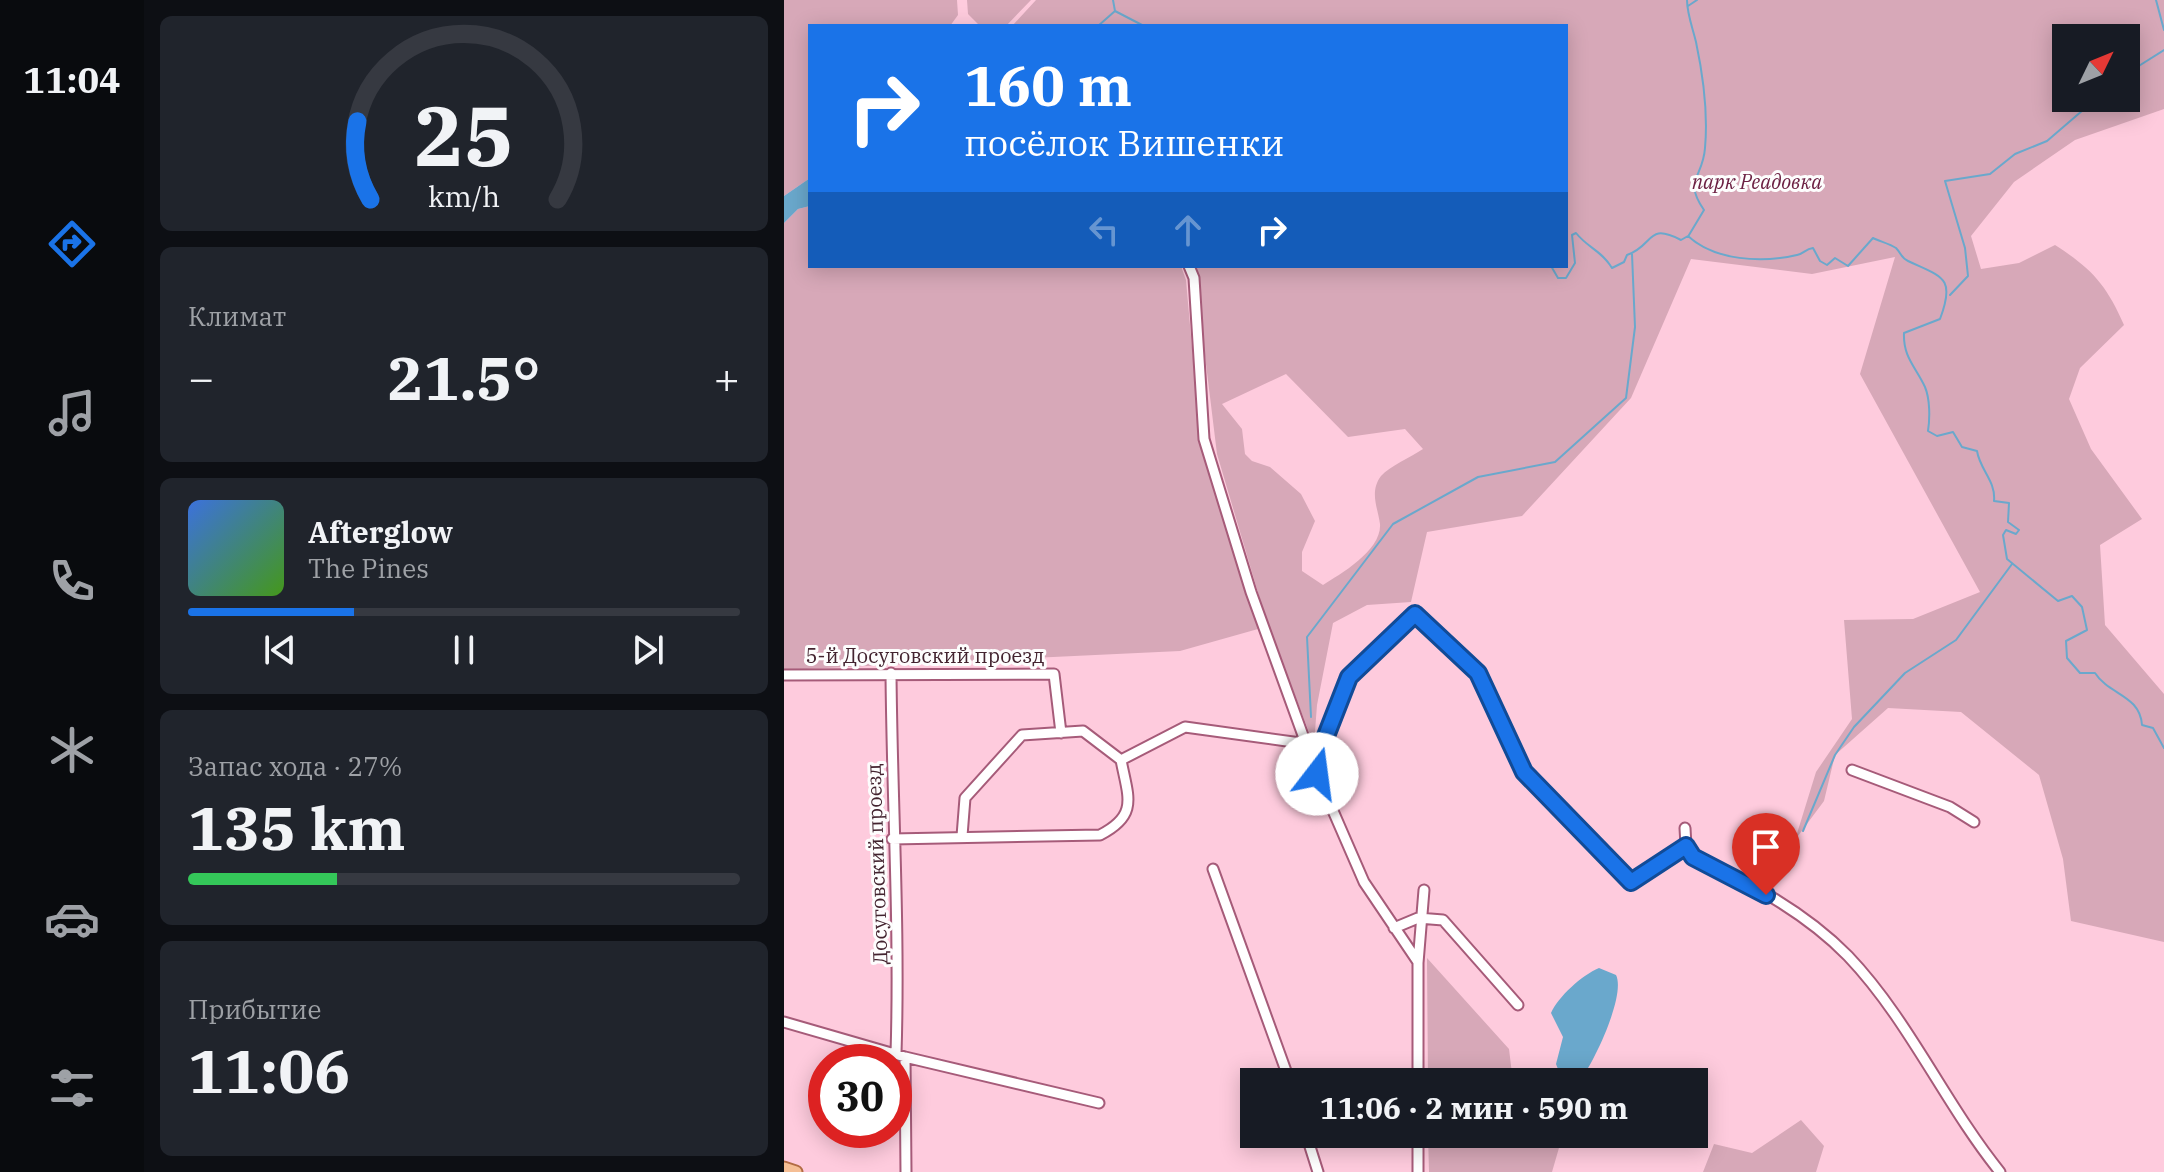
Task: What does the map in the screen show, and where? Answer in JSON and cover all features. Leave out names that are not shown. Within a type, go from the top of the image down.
[{"type":"main road","points":[[784,1168],[796,1172]]},
{"type":"street","points":[[1190,268],[1194,278],[1204,439],[1251,592],[1317,774],[1364,882],[1418,963]]},
{"type":"street","points":[[1317,774],[1324,741],[1349,677],[1415,614],[1478,673],[1524,772],[1631,882],[1686,846]]},
{"type":"street","name":"Досуговский проезд","points":[[891,673],[892,839],[900,1044]]},
{"type":"street","name":"5-й Досуговский проезд","points":[[784,675],[1054,674],[1061,733]]},
{"type":"street","points":[[1121,760],[1185,727],[1308,744]]},
{"type":"street","points":[[892,839],[1100,835],[1120,825],[1128,813],[1121,760],[1083,731],[1022,735],[965,798],[962,836]]},
{"type":"street","points":[[1852,770],[1950,807],[1974,822]]},
{"type":"street","points":[[1685,828],[1686,846],[1693,857],[1726,872],[1804,918],[1847,956],[1884,1000],[1978,1145],[2000,1172]]},
{"type":"street","points":[[1213,869],[1285,1068]]},
{"type":"street","points":[[1418,1068],[1418,963],[1424,890]]},
{"type":"street","points":[[1394,928],[1421,918],[1443,920],[1518,1005]]},
{"type":"street","points":[[784,1022],[859,1044]]},
{"type":"street","points":[[912,1059],[1099,1103]]},
{"type":"street","name":"Досуговский проезд","points":[[905,1148],[906,1172]]},
{"type":"street","points":[[1310,1148],[1318,1172]]},
{"type":"street","points":[[1418,1148],[1418,1172]]},
{"type":"green space","points":[[784,0],[957,0],[958,15],[951,24],[808,24],[808,179],[784,196]]},
{"type":"green space","points":[[967,0],[1031,0],[1008,24],[978,24],[968,14]]},
{"type":"green space","name":"парк Реадовка","points":[[1036,0],[2164,0],[2164,109],[2075,140],[2014,182],[1971,236],[1981,269],[2019,263],[2055,245],[2097,279],[2124,325],[2080,368],[2069,399],[2091,449],[2142,519],[2100,545],[2105,625],[2164,694],[2164,942],[2071,921],[2063,859],[2039,775],[1961,712],[1888,708],[1835,755],[1824,801],[1795,840],[1816,772],[1852,719],[1844,620],[1913,619],[1980,592],[1860,374],[1895,257],[1812,274],[1691,259],[1631,398],[1522,516],[1427,532],[1411,602],[1367,605],[1333,623],[1317,705],[1314,745],[1267,623],[1217,454],[1194,268],[1568,268],[1568,24],[1014,24]],"holes":[[[1286,374],[1348,437],[1405,429],[1423,449],[1395,465],[1377,482],[1375,500],[1379,534],[1368,552],[1323,585],[1302,571],[1302,552],[1315,521],[1301,494],[1270,467],[1252,461],[1245,454],[1242,429],[1222,404]]]},
{"type":"green space","points":[[808,206],[808,268],[1182,268],[1186,280],[1200,438],[1258,629],[1180,651],[784,670],[784,223],[798,209]]},
{"type":"green space","points":[[1427,958],[1509,1049],[1511,1068],[1428,1068]]},
{"type":"green space","points":[[1801,1120],[1824,1146],[1816,1172],[1703,1172],[1714,1144],[1752,1153]]},
{"type":"green space","points":[[1428,1148],[1559,1148],[1552,1172],[1429,1172]]},
{"type":"water","points":[[808,179],[808,206],[798,209],[784,223],[784,196]]},
{"type":"water","points":[[1599,968],[1616,975],[1618,985],[1613,1013],[1588,1068],[1558,1068],[1563,1037],[1551,1013],[1559,1000],[1585,976]]},
{"type":"waterway","points":[[1113,0],[1115,11],[1140,24]]},
{"type":"waterway","points":[[1687,0],[1701,68],[1706,122],[1704,158],[1695,185],[1704,210],[1689,235]]},
{"type":"waterway","points":[[1688,6],[1697,0]]},
{"type":"waterway","points":[[2156,0],[2164,30]]},
{"type":"waterway","points":[[1100,24],[1115,11]]},
{"type":"waterway","points":[[2140,65],[2164,50]]},
{"type":"waterway","points":[[1950,295],[1968,276],[1965,248],[1945,181],[1990,174],[2015,154],[2047,141],[2081,112]]},
{"type":"waterway","points":[[1552,268],[1558,278],[1566,278],[1575,263],[1572,235],[1576,233],[1612,268],[1624,262],[1627,255],[1651,237],[1662,233],[1681,240],[1688,236],[1712,251],[1740,258],[1783,258],[1813,248],[1820,261],[1827,265],[1835,258],[1848,266],[1873,238],[1896,248],[1906,260],[1937,275],[1943,280],[1947,294],[1940,319],[1904,333],[1908,355],[1927,392],[1928,431],[1937,436],[1953,432],[1962,447],[1977,451],[1993,487],[1994,501],[2009,503],[2008,522],[2019,530],[2016,534],[2006,530],[2003,535],[2007,559],[2058,601],[2072,596],[2082,607],[2087,630],[2066,641],[2067,658],[2080,673],[2095,673],[2130,701],[2136,707],[2142,725],[2153,728],[2164,748]]},
{"type":"waterway","points":[[1311,717],[1307,637],[1393,524],[1478,477],[1555,462],[1626,398],[1635,327],[1632,254]]},
{"type":"waterway","points":[[1803,831],[1835,755],[1854,727],[1905,673],[1956,640],[2012,564]]},
{"type":"route","points":[[1317,774],[1324,741],[1349,677],[1415,614],[1478,673],[1524,772],[1631,882],[1686,846],[1693,857],[1766,895]]}]
